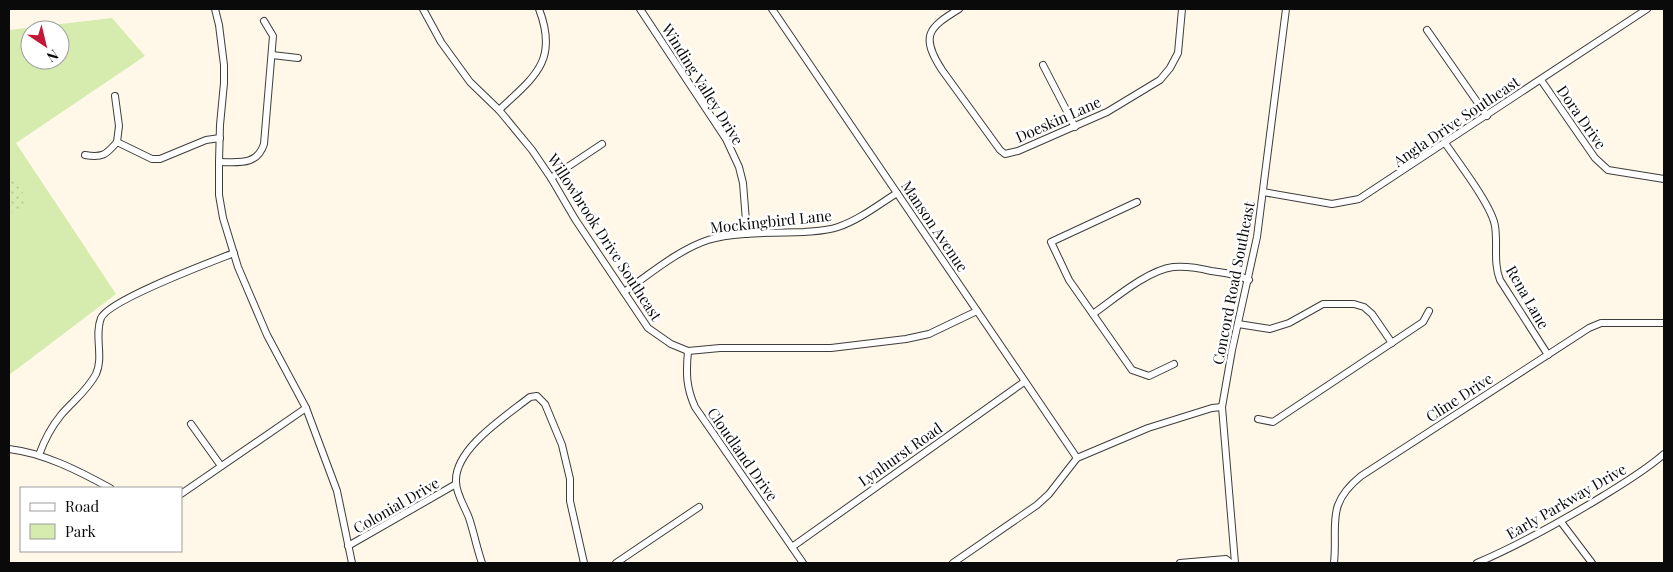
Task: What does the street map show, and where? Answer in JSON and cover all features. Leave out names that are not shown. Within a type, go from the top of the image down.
[{"type":"street","points":[[215,9],[224,65],[219,162],[219,195],[222,218],[267,335],[306,408],[337,491],[352,563]]},
{"type":"street","name":"Willowbrook Drive Southeast","points":[[423,9],[441,42],[470,82],[499,110],[552,178],[575,218],[648,328],[671,344],[688,351]]},
{"type":"street","points":[[499,110],[536,74],[543,61],[547,36],[539,9]]},
{"type":"street","name":"Winding Valley Drive","points":[[640,9],[726,139],[735,157],[743,182],[747,234]]},
{"type":"street","name":"Manson Avenue","points":[[772,9],[1077,458]]},
{"type":"street","name":"Doeskin Lane","points":[[959,9],[939,22],[931,30],[930,47],[942,70],[1004,154],[1018,151],[1107,112],[1160,80],[1170,68],[1178,53],[1182,9]]},
{"type":"street","name":"Concord Road Southeast","points":[[1235,563],[1222,407],[1256,241],[1286,9]]},
{"type":"street","name":"Angla Drive Southeast","points":[[1263,192],[1332,204],[1359,199],[1647,9]]},
{"type":"street","points":[[219,162],[248,162],[262,151],[274,36],[264,21]]},
{"type":"street","points":[[1427,30],[1487,116]]},
{"type":"street","points":[[272,55],[298,58]]},
{"type":"street","points":[[1043,65],[1075,127]]},
{"type":"street","name":"Dora Drive","points":[[1541,80],[1595,158],[1608,170],[1664,179]]},
{"type":"street","points":[[85,155],[99,157],[110,151],[117,142],[119,126],[114,96]]},
{"type":"street","points":[[117,142],[152,159],[160,159],[206,140],[220,138]]},
{"type":"street","name":"Rena Lane","points":[[1445,143],[1486,203],[1493,217],[1496,270],[1500,280],[1548,356]]},
{"type":"street","points":[[552,178],[602,144]]},
{"type":"street","name":"Mockingbird Lane","points":[[624,292],[666,262],[710,239],[747,234],[823,231],[837,228],[858,218],[897,193]]},
{"type":"street","points":[[1137,202],[1051,242],[1069,280],[1132,370],[1149,376],[1174,364]]},
{"type":"street","points":[[39,455],[44,442],[61,414],[74,403],[96,374],[100,360],[99,329],[102,316],[110,308],[172,278],[234,253]]},
{"type":"street","points":[[1093,314],[1150,275],[1172,267],[1198,268],[1238,275],[1248,280]]},
{"type":"street","points":[[1238,324],[1270,329],[1289,323],[1323,304],[1354,304],[1364,307],[1372,314],[1392,344]]},
{"type":"street","points":[[688,351],[720,348],[831,348],[906,339],[929,334],[978,311]]},
{"type":"street","points":[[1258,420],[1273,422],[1424,322],[1429,311]]},
{"type":"street","name":"Cline Drive","points":[[1334,563],[1337,505],[1348,486],[1361,476],[1589,328],[1601,323],[1664,323]]},
{"type":"street","name":"Cloudland Drive","points":[[688,351],[686,367],[688,392],[695,407],[803,563]]},
{"type":"street","name":"Lynhurst Road","points":[[792,547],[1024,382]]},
{"type":"street","points":[[482,563],[470,520],[456,484],[456,476],[464,455],[476,442],[530,398],[537,396],[546,404],[562,445],[570,478],[570,501],[584,563]]},
{"type":"street","points":[[953,563],[1037,505],[1049,494],[1077,458],[1148,428],[1212,408],[1222,407]]},
{"type":"street","points":[[182,493],[306,408]]},
{"type":"street","points":[[191,424],[221,466]]},
{"type":"street","points":[[9,449],[39,455],[108,487]]},
{"type":"street","name":"Early Parkway Drive","points":[[1477,563],[1501,553],[1561,522],[1620,485],[1664,454]]},
{"type":"street","name":"Colonial Drive","points":[[348,546],[456,484]]},
{"type":"street","points":[[616,563],[699,507]]},
{"type":"street","points":[[1561,522],[1592,563]]},
{"type":"street","points":[[1180,563],[1226,559],[1231,563]]},
{"type":"green space","points":[[112,18],[145,56],[16,143],[116,294],[9,375],[9,30],[20,29],[20,70],[70,70],[70,23]]},
{"type":"green space","points":[[9,169],[27,200],[23,208],[9,213]]}]
